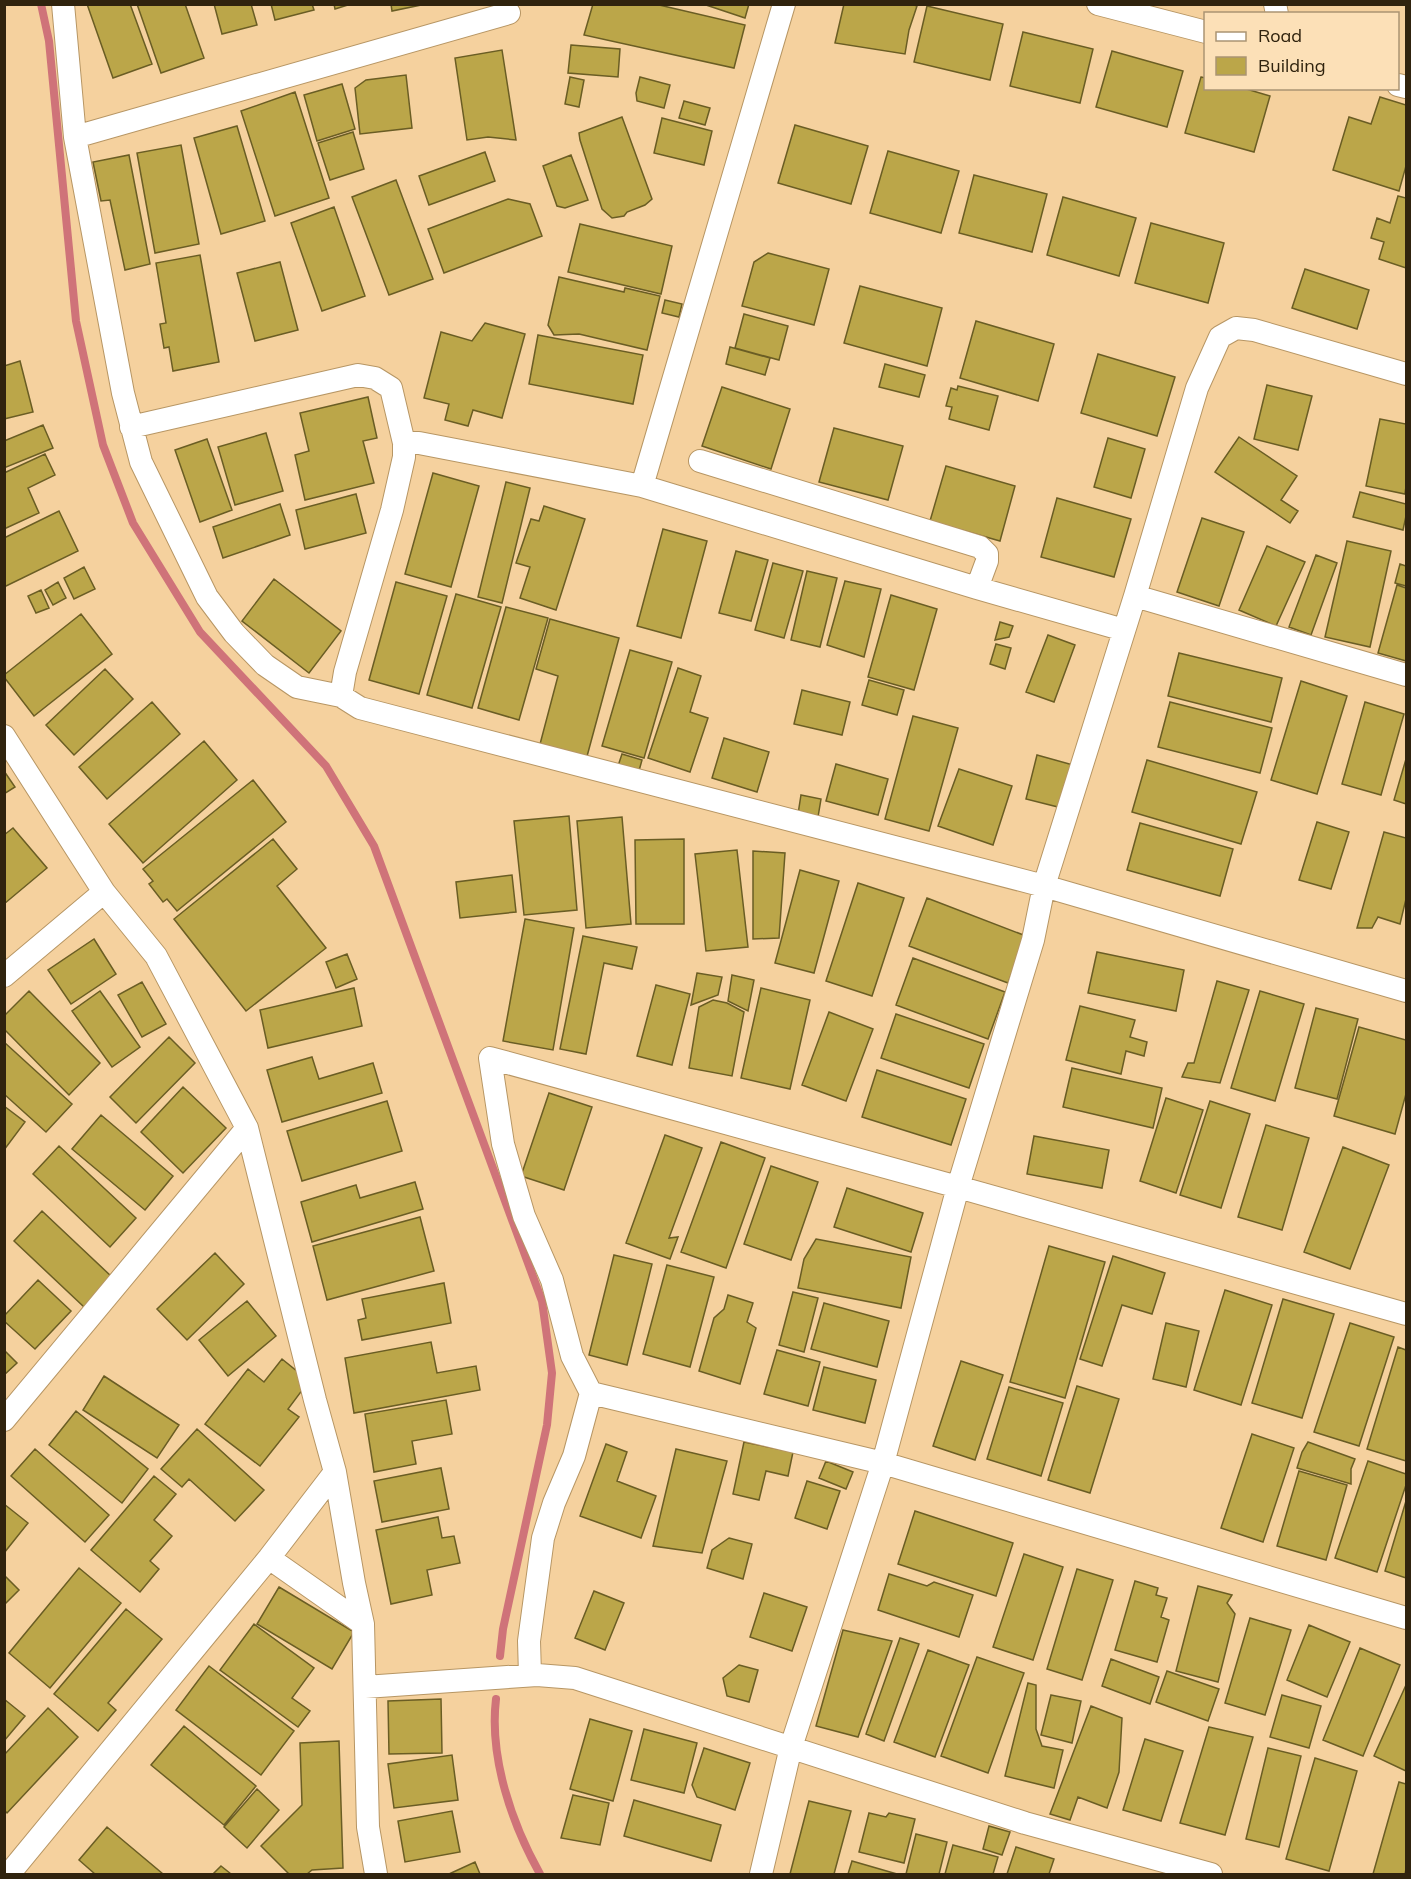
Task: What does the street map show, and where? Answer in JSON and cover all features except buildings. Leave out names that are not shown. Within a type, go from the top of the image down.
[{"type":"street","points":[[63,4],[75,137],[120,381],[141,462],[207,597],[234,633],[265,665],[297,687],[341,696],[360,708],[1044,886],[1407,991]]},
{"type":"street","points":[[642,486],[784,4]]},
{"type":"street","points":[[1098,4],[1204,31]]},
{"type":"street","points":[[75,137],[509,13]]},
{"type":"street","points":[[761,1875],[790,1747],[883,1463],[958,1187],[1033,940],[1044,886],[1135,596],[1197,388],[1220,337],[1236,328],[1254,330],[1407,374]]},
{"type":"street","points":[[131,427],[358,375],[375,378],[391,388],[404,443],[404,458],[392,510],[345,672],[341,696]]},
{"type":"street","points":[[404,443],[419,443],[642,486],[977,588],[1124,630]]},
{"type":"street","points":[[700,461],[980,548],[987,554],[987,561],[977,588]]},
{"type":"street","points":[[1135,596],[1407,675]]},
{"type":"street","points":[[4,736],[104,892],[156,956],[247,1128],[335,1472],[363,1624],[369,1827],[376,1875]]},
{"type":"street","points":[[4,976],[104,892]]},
{"type":"street","points":[[530,1675],[529,1641],[543,1538],[554,1503],[574,1456],[591,1392],[572,1356],[552,1280],[524,1216],[503,1144],[490,1058],[1407,1314]]},
{"type":"street","points":[[4,1420],[247,1128]]},
{"type":"street","points":[[591,1392],[883,1463],[1407,1618]]},
{"type":"street","points":[[9,1875],[269,1558],[335,1472]]},
{"type":"street","points":[[269,1558],[363,1624]]},
{"type":"street","points":[[365,1687],[530,1675],[575,1678],[1025,1823],[1211,1875]]},
{"type":"waterway","points":[[41,4],[49,41],[76,321],[103,445],[133,523],[200,632],[326,766],[374,846],[542,1301],[552,1373],[547,1425],[503,1629],[500,1656]]},
{"type":"waterway","points":[[496,1699],[496,1744],[499,1767],[520,1834],[540,1874]]}]
